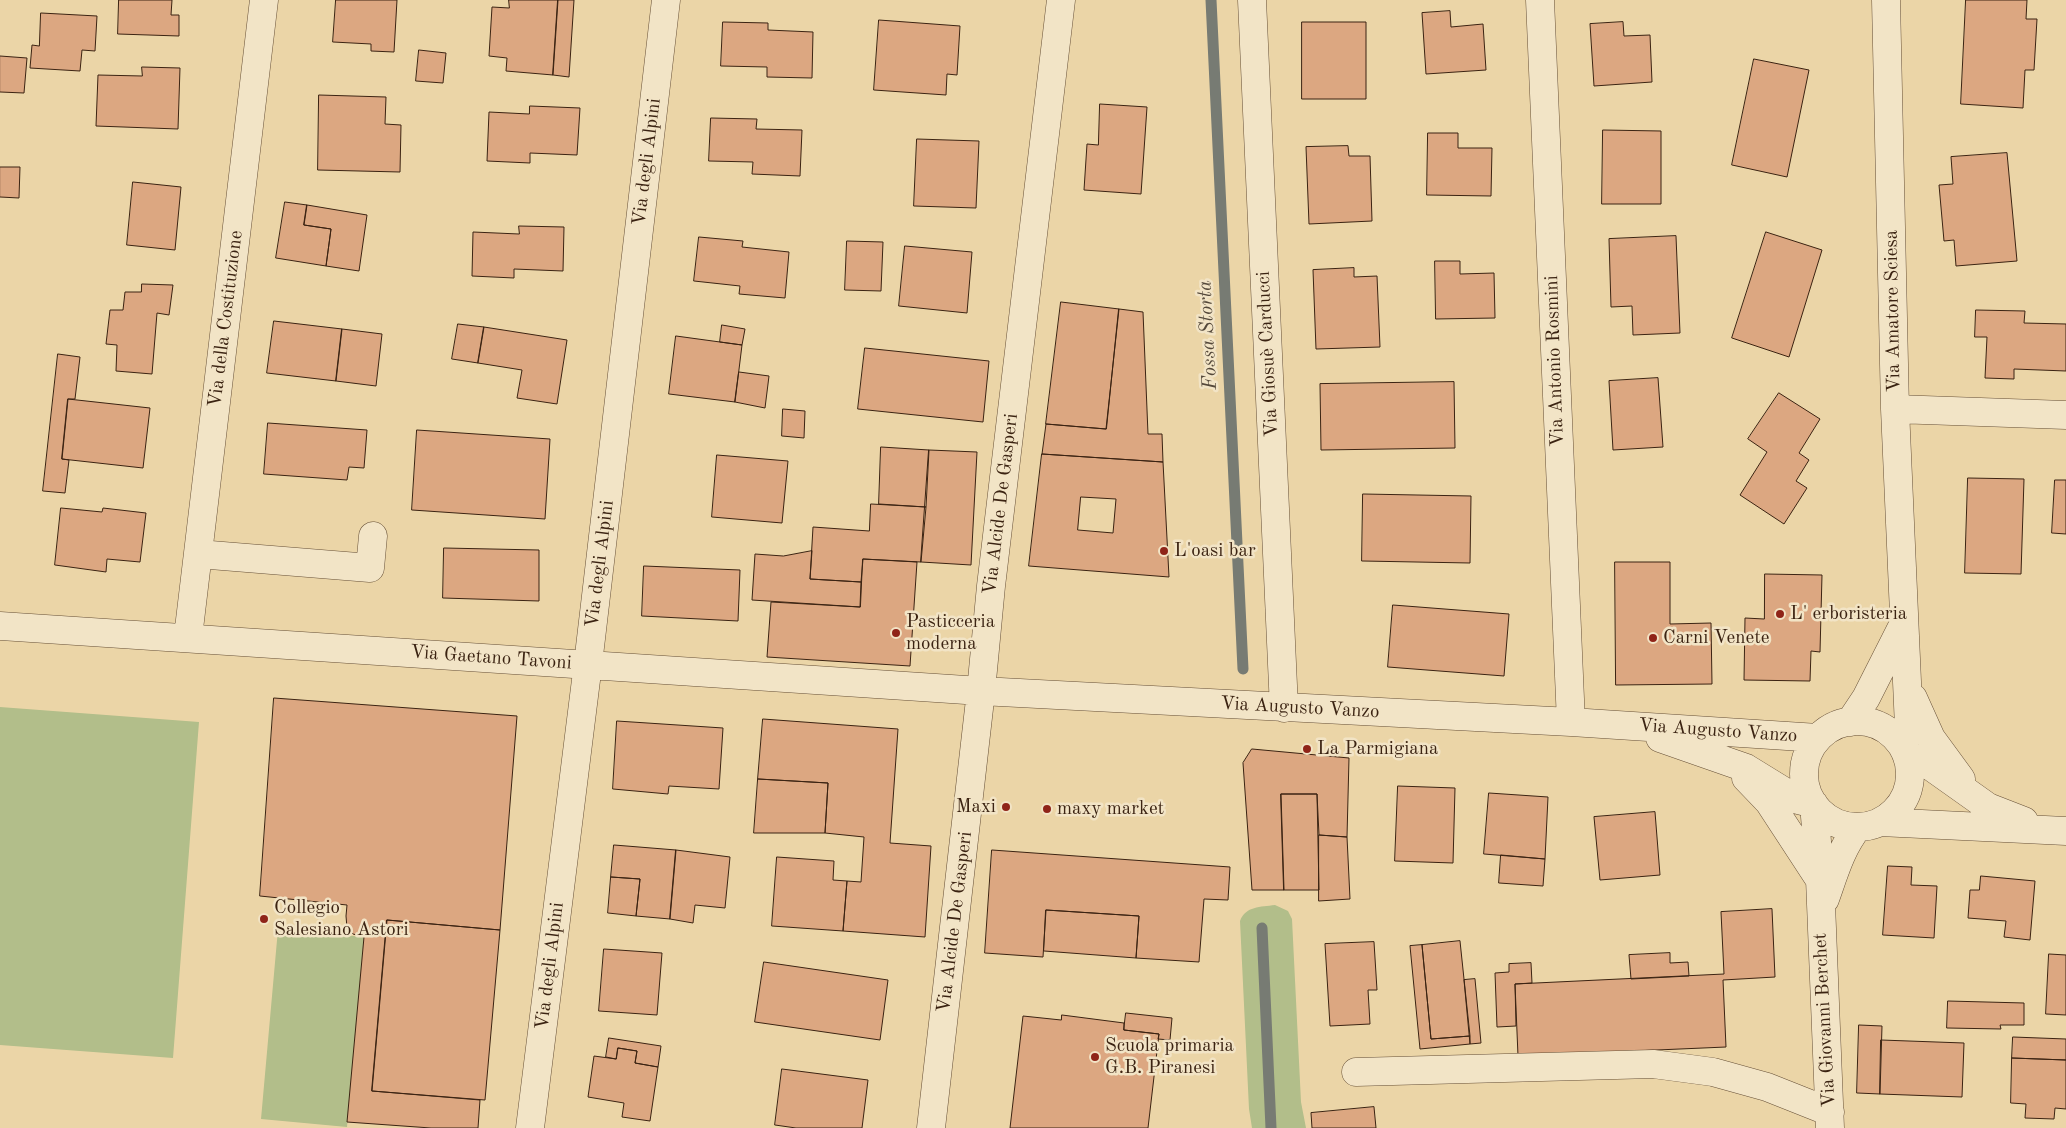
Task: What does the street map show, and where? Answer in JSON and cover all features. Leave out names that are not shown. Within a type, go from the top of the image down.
[{"type":"street","name":"Via della Costituzione","points":[[188,637],[264,0]]},
{"type":"street","name":"Via degli Alpini","points":[[530,1128],[588,664],[666,0]]},
{"type":"street","name":"Via Alcide De Gasperi","points":[[931,1128],[981,691],[991,586],[1061,0]]},
{"type":"street","name":"Via Giosuè Carducci","points":[[1252,0],[1284,708]]},
{"type":"street","name":"Via Antonio Rosmini","points":[[1540,0],[1571,722]]},
{"type":"street","name":"Via Amatore Sciesa","points":[[1886,0],[1895,409],[1909,727],[1905,750]]},
{"type":"street","points":[[1895,409],[2066,414]]},
{"type":"street","points":[[198,554],[370,568],[373,536]]},
{"type":"street","name":"Via Amatore Sciesa","points":[[1850,722],[1866,698],[1905,622]]},
{"type":"street","name":"Via Gaetano Tavoni","points":[[0,626],[981,691]]},
{"type":"street","points":[[1907,678],[1916,707],[1931,738],[1962,780],[1988,807]]},
{"type":"street","name":"Via Augusto Vanzo","points":[[981,691],[1571,722],[1818,738]]},
{"type":"street","name":"Via Augusto Vanzo","points":[[1850,722],[1866,722],[1882,727],[1895,737],[1905,750],[1988,807],[2058,831],[1869,824],[1841,825],[1826,817],[1814,804],[1806,788],[1804,770],[1808,753],[1818,738],[1833,727],[1850,722]]},
{"type":"street","name":"Via Augusto Vanzo","points":[[1618,725],[1732,762],[1766,779],[1798,800],[1814,804]]},
{"type":"street","points":[[1869,824],[1893,813],[1903,801],[1909,786],[1910,771],[1905,750]]},
{"type":"street","points":[[1732,762],[1769,802],[1820,879]]},
{"type":"street","name":"Via Giovanni Berchet","points":[[1814,804],[1820,879],[1830,1120]]},
{"type":"street","name":"Via Giovanni Berchet","points":[[1820,912],[1847,840],[1869,824]]},
{"type":"street","points":[[1356,1072],[1653,1064],[1713,1072],[1767,1087],[1830,1120]]},
{"type":"green space","points":[[0,707],[199,722],[173,1058],[0,1045]]},
{"type":"green space","points":[[1275,905],[1288,911],[1292,919],[1301,1102],[1306,1128],[1252,1128],[1249,1109],[1240,921],[1246,912],[1250,910]]},
{"type":"green space","points":[[278,929],[364,937],[347,1127],[261,1119]]},
{"type":"building","points":[[119,0],[172,0],[171,15],[179,15],[179,36],[118,34]]},
{"type":"building","points":[[336,0],[397,0],[394,52],[371,51],[371,44],[333,42]]},
{"type":"building","points":[[509,0],[558,0],[553,75],[506,71],[507,58],[489,56],[492,7],[509,8]]},
{"type":"building","points":[[558,0],[574,0],[569,77],[553,75]]},
{"type":"building","points":[[1966,0],[2027,0],[2026,19],[2037,19],[2034,70],[2025,70],[2023,108],[1961,104]]},
{"type":"building","points":[[1450,11],[1451,27],[1483,24],[1486,70],[1426,74],[1422,13]]},
{"type":"building","points":[[41,13],[97,16],[95,51],[82,50],[80,71],[30,68],[32,45],[39,46]]},
{"type":"building","points":[[879,20],[960,26],[957,75],[947,74],[946,95],[874,90]]},
{"type":"building","points":[[723,22],[768,23],[768,30],[813,32],[812,78],[767,77],[767,67],[721,66]]},
{"type":"building","points":[[1302,22],[1366,22],[1366,99],[1302,99]]},
{"type":"building","points":[[1623,22],[1624,36],[1650,35],[1652,82],[1594,86],[1590,24]]},
{"type":"building","points":[[419,50],[446,53],[443,83],[416,81]]},
{"type":"building","points":[[0,56],[27,58],[24,93],[0,92]]},
{"type":"building","points":[[1754,59],[1809,70],[1787,177],[1732,165]]},
{"type":"building","points":[[142,67],[180,68],[178,129],[96,126],[98,75],[142,76]]},
{"type":"building","points":[[319,95],[386,97],[385,124],[401,125],[400,172],[318,170]]},
{"type":"building","points":[[1100,104],[1147,107],[1141,194],[1084,190],[1087,144],[1098,145]]},
{"type":"building","points":[[530,106],[580,108],[577,155],[530,153],[530,163],[487,161],[489,112],[529,114]]},
{"type":"building","points":[[711,118],[757,119],[756,129],[802,130],[800,176],[752,174],[753,162],[709,161]]},
{"type":"building","points":[[1603,130],[1661,131],[1661,204],[1602,204]]},
{"type":"building","points":[[1428,133],[1458,133],[1458,148],[1492,148],[1491,196],[1427,195]]},
{"type":"building","points":[[917,139],[979,141],[976,208],[914,206]]},
{"type":"building","points":[[1348,146],[1349,156],[1370,156],[1372,221],[1309,224],[1306,147]]},
{"type":"building","points":[[2007,153],[2017,261],[1956,266],[1954,240],[1944,241],[1939,185],[1953,184],[1951,157]]},
{"type":"building","points":[[0,167],[20,167],[19,198],[0,197]]},
{"type":"building","points":[[133,182],[181,187],[175,250],[127,245]]},
{"type":"building","points":[[285,202],[307,205],[304,225],[331,229],[326,266],[276,258]]},
{"type":"building","points":[[307,205],[367,215],[359,271],[326,266],[331,229],[304,225]]},
{"type":"building","points":[[519,226],[564,227],[563,271],[514,269],[514,278],[472,276],[473,232],[519,234]]},
{"type":"building","points":[[1766,232],[1822,250],[1789,357],[1732,338]]},
{"type":"building","points":[[1676,236],[1680,333],[1633,335],[1632,306],[1611,307],[1609,239]]},
{"type":"building","points":[[699,237],[743,241],[742,247],[789,252],[785,298],[739,294],[740,286],[694,281]]},
{"type":"building","points":[[847,241],[883,242],[881,291],[845,290]]},
{"type":"building","points":[[905,246],[972,252],[967,313],[899,306]]},
{"type":"building","points":[[1435,261],[1460,261],[1460,274],[1494,273],[1495,318],[1436,319]]},
{"type":"building","points":[[1354,268],[1354,277],[1377,276],[1380,347],[1316,349],[1313,270]]},
{"type":"building","points":[[142,284],[173,285],[169,315],[157,313],[152,374],[116,371],[117,345],[106,344],[110,310],[123,310],[125,292],[141,292]]},
{"type":"building","points":[[1061,302],[1119,309],[1106,429],[1046,424]]},
{"type":"building","points":[[1119,309],[1143,312],[1148,434],[1162,434],[1163,462],[1042,454],[1046,424],[1106,429]]},
{"type":"building","points":[[1976,310],[2025,311],[2024,323],[2066,324],[2066,371],[2014,369],[2014,379],[1985,378],[1987,337],[1975,337]]},
{"type":"building","points":[[274,321],[342,329],[336,381],[267,373]]},
{"type":"building","points":[[458,324],[484,327],[478,363],[452,359]]},
{"type":"building","points":[[722,325],[745,329],[742,345],[720,342]]},
{"type":"building","points":[[484,327],[567,340],[557,404],[517,398],[522,370],[478,363]]},
{"type":"building","points":[[342,329],[382,334],[376,386],[336,381]]},
{"type":"building","points":[[676,336],[742,345],[735,402],[669,394]]},
{"type":"building","points":[[865,348],[989,361],[983,422],[858,409]]},
{"type":"building","points":[[58,354],[80,357],[75,399],[68,399],[62,459],[69,460],[65,493],[43,491]]},
{"type":"building","points":[[739,372],[769,376],[765,408],[735,402]]},
{"type":"building","points":[[1658,378],[1663,447],[1613,450],[1609,381]]},
{"type":"building","points":[[1454,382],[1455,448],[1321,450],[1320,384]]},
{"type":"building","points":[[1779,393],[1820,419],[1799,453],[1809,460],[1796,481],[1807,488],[1784,524],[1740,495],[1767,452],[1748,439]]},
{"type":"building","points":[[68,399],[150,408],[143,468],[62,459]]},
{"type":"building","points":[[783,409],[805,411],[804,438],[782,436]]},
{"type":"building","points":[[268,423],[367,430],[364,468],[349,467],[347,480],[264,474]]},
{"type":"building","points":[[417,430],[550,439],[545,519],[412,510]]},
{"type":"building","points":[[881,447],[929,450],[926,507],[879,504]]},
{"type":"building","points":[[929,450],[977,452],[971,565],[921,562]]},
{"type":"building","points":[[1042,454],[1163,462],[1169,577],[1029,566]],"holes":[[[1081,497],[1116,499],[1113,533],[1078,530]]]},
{"type":"building","points":[[717,455],[788,461],[782,523],[712,517]]},
{"type":"building","points":[[1968,478],[2024,479],[2021,574],[1965,573]]},
{"type":"building","points":[[2055,480],[2066,480],[2066,534],[2052,533]]},
{"type":"building","points":[[1363,494],[1471,496],[1470,563],[1362,561]]},
{"type":"building","points":[[871,504],[926,507],[921,562],[863,559],[861,582],[810,579],[813,527],[869,531]]},
{"type":"building","points":[[61,508],[102,512],[103,508],[146,513],[140,562],[107,559],[106,572],[55,565]]},
{"type":"building","points":[[444,548],[539,550],[539,601],[443,598]]},
{"type":"building","points":[[812,551],[810,579],[861,582],[860,607],[752,600],[755,554],[783,556]]},
{"type":"building","points":[[863,559],[917,562],[910,666],[767,657],[771,602],[860,607]]},
{"type":"building","points":[[1615,562],[1670,562],[1670,624],[1711,623],[1712,684],[1616,685]]},
{"type":"building","points":[[644,566],[740,570],[738,621],[642,616]]},
{"type":"building","points":[[1765,574],[1822,575],[1820,652],[1811,651],[1810,681],[1744,680],[1745,618],[1764,619]]},
{"type":"building","points":[[1393,605],[1509,614],[1504,676],[1388,667]]},
{"type":"building","points":[[274,698],[517,716],[500,930],[387,920],[372,1091],[480,1100],[478,1128],[431,1128],[347,1122],[364,937],[353,934],[347,928],[347,905],[260,896]]},
{"type":"building","points":[[763,719],[898,729],[890,843],[931,846],[925,937],[843,931],[847,881],[861,882],[864,837],[825,833],[828,783],[758,779]]},
{"type":"building","points":[[617,721],[723,728],[719,789],[669,786],[668,794],[613,789]]},
{"type":"building","points":[[1252,749],[1349,758],[1347,837],[1319,835],[1317,794],[1281,794],[1284,890],[1252,890],[1243,763]]},
{"type":"building","points":[[758,779],[828,783],[825,833],[754,833]]},
{"type":"building","points":[[1398,786],[1455,788],[1453,863],[1395,861]]},
{"type":"building","points":[[1489,793],[1548,797],[1545,859],[1484,854]]},
{"type":"building","points":[[1281,794],[1317,794],[1319,890],[1284,890]]},
{"type":"building","points":[[1655,812],[1660,875],[1600,880],[1594,817]]},
{"type":"building","points":[[1319,835],[1347,837],[1350,899],[1319,901]]},
{"type":"building","points":[[614,845],[676,850],[670,919],[636,916],[640,879],[611,877]]},
{"type":"building","points":[[676,850],[730,857],[725,908],[695,905],[693,923],[670,919]]},
{"type":"building","points":[[992,850],[1230,867],[1228,900],[1204,899],[1199,962],[1136,958],[1139,916],[1046,910],[1043,957],[985,953]]},
{"type":"building","points":[[1501,855],[1545,859],[1543,886],[1499,883]]},
{"type":"building","points":[[777,857],[834,861],[833,880],[847,881],[843,931],[772,926]]},
{"type":"building","points":[[1888,866],[1912,867],[1911,885],[1937,886],[1934,938],[1883,935]]},
{"type":"building","points":[[1981,876],[2035,881],[2030,940],[2004,937],[2006,921],[1968,918],[1970,890],[1979,890]]},
{"type":"building","points":[[611,877],[640,879],[636,916],[608,913]]},
{"type":"building","points":[[1772,909],[1775,977],[1723,980],[1726,1047],[1518,1056],[1515,984],[1724,974],[1721,912]]},
{"type":"building","points":[[1046,910],[1139,916],[1136,958],[1044,951]]},
{"type":"building","points":[[387,920],[500,930],[485,1100],[372,1091]]},
{"type":"building","points":[[1460,941],[1470,1036],[1431,1039],[1422,945]]},
{"type":"building","points":[[1374,942],[1377,990],[1368,990],[1370,1024],[1330,1026],[1325,944]]},
{"type":"building","points":[[1422,945],[1431,1039],[1470,1036],[1470,1044],[1420,1049],[1410,946]]},
{"type":"building","points":[[604,949],[662,953],[657,1015],[599,1011]]},
{"type":"building","points":[[1670,953],[1670,963],[1688,962],[1689,976],[1631,979],[1629,955]]},
{"type":"building","points":[[2049,954],[2066,955],[2066,1015],[2046,1014]]},
{"type":"building","points":[[764,962],[888,980],[880,1040],[755,1022]]},
{"type":"building","points":[[1531,963],[1532,983],[1515,984],[1516,1026],[1497,1027],[1495,973],[1509,972],[1509,964]]},
{"type":"building","points":[[1475,979],[1481,1043],[1470,1044],[1464,980]]},
{"type":"building","points":[[1948,1001],[2024,1003],[2024,1025],[2000,1025],[2001,1029],[1947,1028]]},
{"type":"building","points":[[1126,1013],[1172,1018],[1170,1040],[1158,1039],[1159,1034],[1124,1030]]},
{"type":"building","points":[[1062,1015],[1124,1023],[1124,1030],[1159,1034],[1148,1128],[1010,1128],[1023,1016],[1061,1020]]},
{"type":"building","points":[[1859,1025],[1882,1026],[1880,1094],[1857,1093]]},
{"type":"building","points":[[2013,1037],[2066,1039],[2066,1060],[2012,1058]]},
{"type":"building","points":[[609,1038],[661,1046],[658,1067],[635,1063],[637,1051],[618,1048],[616,1059],[606,1057]]},
{"type":"building","points":[[1881,1040],[1964,1043],[1962,1097],[1880,1094]]},
{"type":"building","points":[[618,1048],[637,1051],[635,1063],[658,1067],[650,1121],[622,1117],[624,1103],[588,1097],[594,1056],[616,1059]]},
{"type":"building","points":[[2012,1058],[2066,1060],[2066,1109],[2055,1108],[2054,1119],[2025,1118],[2026,1104],[2011,1103]]},
{"type":"building","points":[[782,1069],[868,1080],[862,1128],[796,1128],[775,1125]]},
{"type":"building","points":[[1374,1107],[1376,1128],[1312,1128],[1311,1113]]},
{"type":"waterway","name":"Fossa Storta","points":[[1211,0],[1243,669]]},
{"type":"waterway","name":"Fossa Storta","points":[[1262,928],[1271,1128]]},
{"type":"place","name":"L'oasi bar","points":[[1164,551]]},
{"type":"place","name":"L' erboristeria","points":[[1780,614]]},
{"type":"place","name":"Pasticceria moderna","points":[[896,633]]},
{"type":"place","name":"Carni Venete","points":[[1653,638]]},
{"type":"place","name":"La Parmigiana","points":[[1307,749]]},
{"type":"place","name":"Maxi","points":[[1006,807]]},
{"type":"place","name":"maxy market","points":[[1047,809]]},
{"type":"place","name":"Collegio Salesiano Astori","points":[[264,919]]},
{"type":"place","name":"Scuola primaria G.B. Piranesi","points":[[1095,1057]]}]
